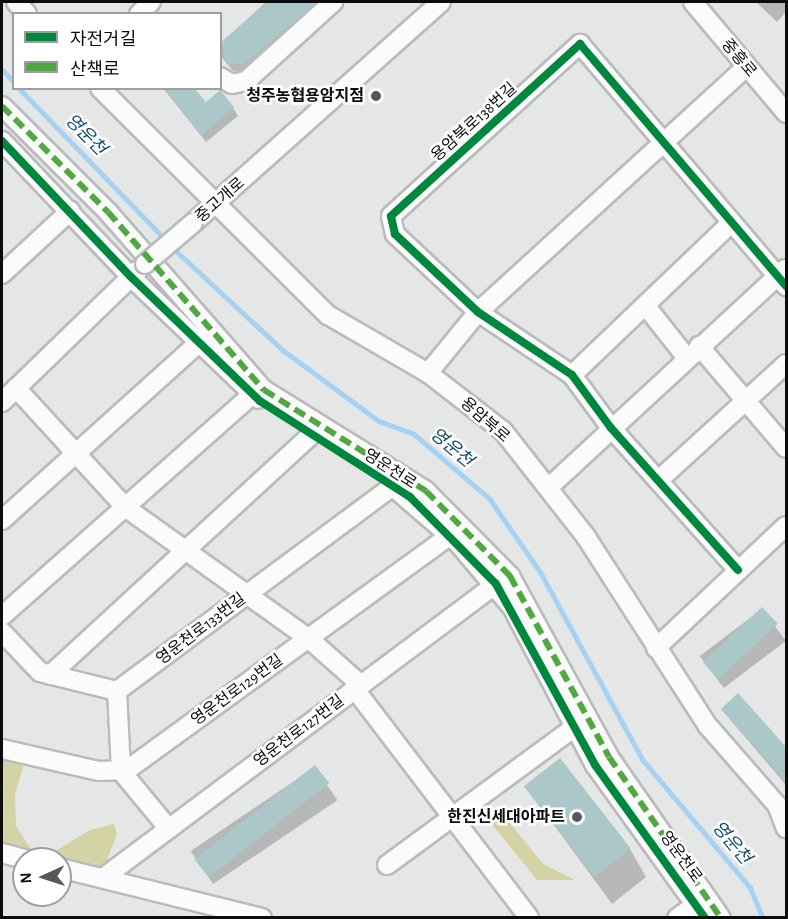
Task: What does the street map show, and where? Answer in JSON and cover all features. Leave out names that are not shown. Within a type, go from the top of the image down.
[{"type":"street","points":[[222,78],[232,84],[246,81],[331,2]]},
{"type":"street","name":"중고개로","points":[[7,394],[145,264],[217,203],[441,2]]},
{"type":"street","name":"중흥로","points":[[693,2],[786,113]]},
{"type":"street","name":"용암북로138번길","points":[[738,570],[661,478],[611,428],[572,375],[478,312],[395,234],[391,216],[580,44],[731,223],[783,277]]},
{"type":"street","points":[[428,373],[478,312],[746,67]]},
{"type":"street","name":"용암북로","points":[[102,90],[328,315],[428,373],[503,432],[548,488],[708,726],[777,805],[786,828]]},
{"type":"street","points":[[2,106],[108,212],[264,390],[426,491],[510,576],[609,757],[721,918]]},
{"type":"street","name":"영운천로","points":[[2,141],[131,277],[253,394],[393,486],[450,535],[495,584],[595,765],[701,911]]},
{"type":"street","points":[[2,273],[70,212]]},
{"type":"street","points":[[572,375],[731,223]]},
{"type":"street","points":[[548,488],[693,352],[783,277]]},
{"type":"street","points":[[645,305],[746,401],[786,448]]},
{"type":"street","points":[[2,520],[200,342]]},
{"type":"street","points":[[661,478],[786,364]]},
{"type":"street","points":[[7,394],[74,455],[125,507],[184,552],[308,638],[357,686],[529,918]]},
{"type":"street","points":[[2,616],[253,394]]},
{"type":"street","points":[[50,675],[312,434]]},
{"type":"street","name":"영운천로133번길","points":[[117,691],[393,486]]},
{"type":"street","points":[[656,648],[786,526]]},
{"type":"street","name":"영운천로129번길","points":[[121,771],[450,535]]},
{"type":"street","name":"영운천로127번길","points":[[103,878],[495,584]]},
{"type":"street","points":[[2,632],[40,672],[117,691],[121,771],[168,829]]},
{"type":"street","points":[[387,865],[456,819],[575,727]]},
{"type":"street","points":[[2,749],[99,771],[121,771]]},
{"type":"street","points":[[72,871],[262,918]]},
{"type":"street","points":[[677,918],[701,911]]},
{"type":"green space","points":[[2,751],[26,756],[15,795],[16,826],[29,847],[12,847],[12,853],[2,852]]},
{"type":"green space","points":[[505,817],[543,864],[575,880],[537,880],[492,824]]},
{"type":"green space","points":[[114,824],[117,834],[101,876],[72,869],[72,847],[62,847],[90,830]]},
{"type":"building","points":[[268,2],[317,2],[244,64],[227,64],[222,41]]},
{"type":"building","points":[[167,90],[196,90],[206,102],[220,90],[234,107],[201,135]]},
{"type":"building","points":[[762,607],[778,624],[718,679],[703,662]]},
{"type":"building","points":[[738,693],[786,747],[786,781],[721,709]]},
{"type":"building","name":"한진신세대아파트","points":[[560,758],[631,849],[595,877],[524,786]]},
{"type":"building","points":[[315,765],[329,783],[209,877],[194,859]]},
{"type":"waterway","name":"영운천","points":[[2,69],[12,80]]},
{"type":"waterway","name":"영운천","points":[[21,90],[166,240]]},
{"type":"waterway","name":"영운천","points":[[171,246],[283,350],[379,421],[414,434],[490,499],[541,573],[643,760],[750,887],[763,918]]},
{"type":"marked path","points":[[2,106],[108,212],[264,390],[426,491],[510,576],[609,757],[721,918]]},
{"type":"cycle path","points":[[738,570],[611,428],[572,375],[478,312],[395,234],[391,216],[580,44],[786,286]]},
{"type":"cycle path","points":[[2,141],[131,277],[260,401],[410,497],[496,584],[595,765],[705,918]]},
{"type":"place","name":"청주농협용암지점","points":[[376,96]]},
{"type":"place","name":"한진신세대아파트","points":[[577,817]]}]
